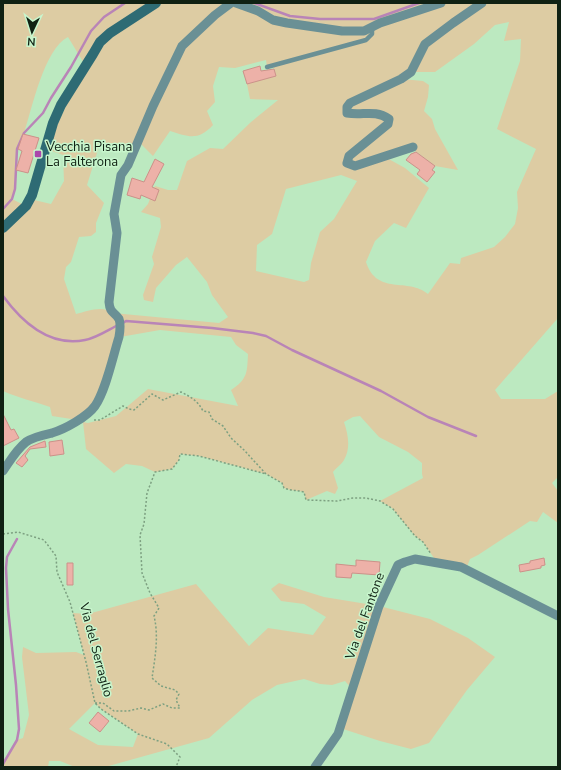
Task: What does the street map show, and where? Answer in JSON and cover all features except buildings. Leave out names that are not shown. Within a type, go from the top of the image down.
[{"type":"main road","points":[[3,228],[26,206],[32,195],[53,123],[61,104],[100,42],[110,33],[156,3]]},
{"type":"street","points":[[3,471],[13,455],[26,442],[32,438],[54,432],[88,414],[101,397],[119,336],[120,324],[110,310],[109,302],[117,233],[114,214],[121,175],[128,165],[182,46],[215,15],[231,3]]},
{"type":"street","points":[[236,3],[258,11],[273,20],[364,32],[380,23],[441,3]]},
{"type":"street","points":[[413,148],[355,166],[347,163],[349,156],[388,124],[389,119],[384,115],[372,112],[355,114],[347,113],[347,107],[350,102],[411,72],[425,44],[482,3]]},
{"type":"street","name":"Via del Fantone","points":[[316,767],[338,734],[379,606],[398,565],[415,559],[461,567],[558,616]]},
{"type":"lane","points":[[267,67],[366,40],[372,34],[372,28]]},
{"type":"path","points":[[88,414],[88,418],[100,420],[124,406],[134,410],[152,394],[163,400],[181,392],[190,396],[199,403],[203,411],[209,412],[212,419],[223,426],[231,438],[266,474]]},
{"type":"path","points":[[95,703],[103,703],[114,711],[128,711],[141,708],[149,710],[163,704],[172,708],[180,708],[176,700],[179,694],[175,690],[161,686],[152,678],[156,637],[154,616],[159,608],[150,593],[142,573],[140,535],[144,524],[147,492],[155,472],[172,469],[180,454],[199,456],[266,474],[282,483],[284,488],[291,491],[298,490],[304,492],[306,500],[337,501],[360,498],[380,501],[393,509],[415,536],[423,542],[436,562]]},
{"type":"path","name":"Via del Serraglio","points":[[3,534],[18,532],[44,540],[56,556],[57,572],[70,602],[95,703],[101,709],[138,734],[167,744],[180,757],[176,767]]},
{"type":"shaded area","points":[[3,3],[558,3],[558,318],[495,390],[501,399],[545,399],[558,391],[558,477],[552,483],[558,491],[558,523],[543,512],[537,522],[530,521],[470,559],[466,569],[434,558],[423,542],[415,536],[392,508],[380,501],[423,478],[422,463],[408,452],[379,437],[360,416],[353,417],[344,422],[348,436],[348,451],[342,463],[333,472],[338,488],[335,494],[327,491],[306,500],[304,492],[284,488],[282,483],[266,474],[199,456],[180,454],[179,460],[172,469],[155,472],[142,466],[126,464],[114,473],[86,449],[83,422],[88,423],[116,416],[148,389],[238,406],[231,390],[244,379],[246,375],[248,354],[236,345],[231,337],[160,330],[120,337],[101,397],[78,420],[52,416],[50,407],[3,391]],"holes":[[[509,22],[504,41],[521,39],[520,61],[497,129],[536,149],[517,192],[518,208],[515,224],[505,237],[494,247],[461,258],[460,264],[450,263],[428,294],[420,289],[385,283],[371,272],[366,262],[375,241],[394,223],[406,228],[429,188],[405,168],[385,157],[414,150],[435,166],[458,170],[435,129],[432,119],[424,111],[428,97],[429,85],[423,81],[402,79],[411,72],[435,72],[474,44],[495,25]],[[68,37],[85,65],[46,149],[63,155],[64,181],[51,204],[30,199],[26,206],[12,199],[14,193],[18,146],[24,133],[40,80],[52,54]],[[266,60],[267,67],[273,65],[276,76],[247,84],[250,99],[278,100],[251,122],[223,149],[210,148],[187,161],[177,190],[168,190],[155,186],[148,204],[141,212],[160,218],[161,227],[152,257],[154,264],[143,295],[144,300],[153,302],[156,288],[176,265],[187,257],[207,282],[212,295],[228,317],[219,323],[113,313],[105,309],[90,310],[76,314],[64,279],[66,267],[71,262],[79,237],[91,236],[96,232],[96,223],[104,203],[87,185],[101,140],[120,151],[139,142],[153,156],[170,131],[188,136],[198,136],[203,134],[213,125],[207,111],[215,102],[213,86],[219,67],[235,68]],[[341,175],[357,181],[334,219],[320,232],[311,263],[309,280],[304,282],[256,271],[257,245],[272,234],[286,189]]]},
{"type":"shaded area","points":[[279,583],[324,597],[379,606],[430,619],[468,638],[495,657],[467,690],[429,743],[411,749],[340,728],[352,689],[345,681],[332,685],[320,684],[304,679],[277,685],[252,700],[209,738],[105,767],[75,767],[60,761],[49,761],[48,767],[3,767],[3,764],[17,740],[23,738],[29,715],[22,657],[23,647],[36,653],[76,652],[84,655],[73,613],[88,614],[196,584],[249,646],[268,628],[313,635],[326,617],[304,604],[281,601],[271,589]],"holes":[[[95,703],[101,709],[138,734],[133,747],[98,745],[69,729]]]},
{"type":"waterway","points":[[3,209],[12,199],[15,189],[17,149],[24,133],[43,113],[91,31],[104,17],[125,3]]},
{"type":"waterway","points":[[254,3],[290,16],[320,19],[374,19],[419,3]]},
{"type":"waterway","points":[[3,296],[28,323],[49,336],[60,340],[72,341],[89,339],[98,336],[118,325]]},
{"type":"waterway","points":[[123,323],[126,321],[212,328],[266,336],[292,350],[381,391],[428,417],[476,436]]},
{"type":"waterway","points":[[3,764],[17,740],[19,729],[8,609],[6,568],[7,557],[17,539]]},
{"type":"place","name":"Vecchia Pisana La Falterona","points":[[38,154]]}]
